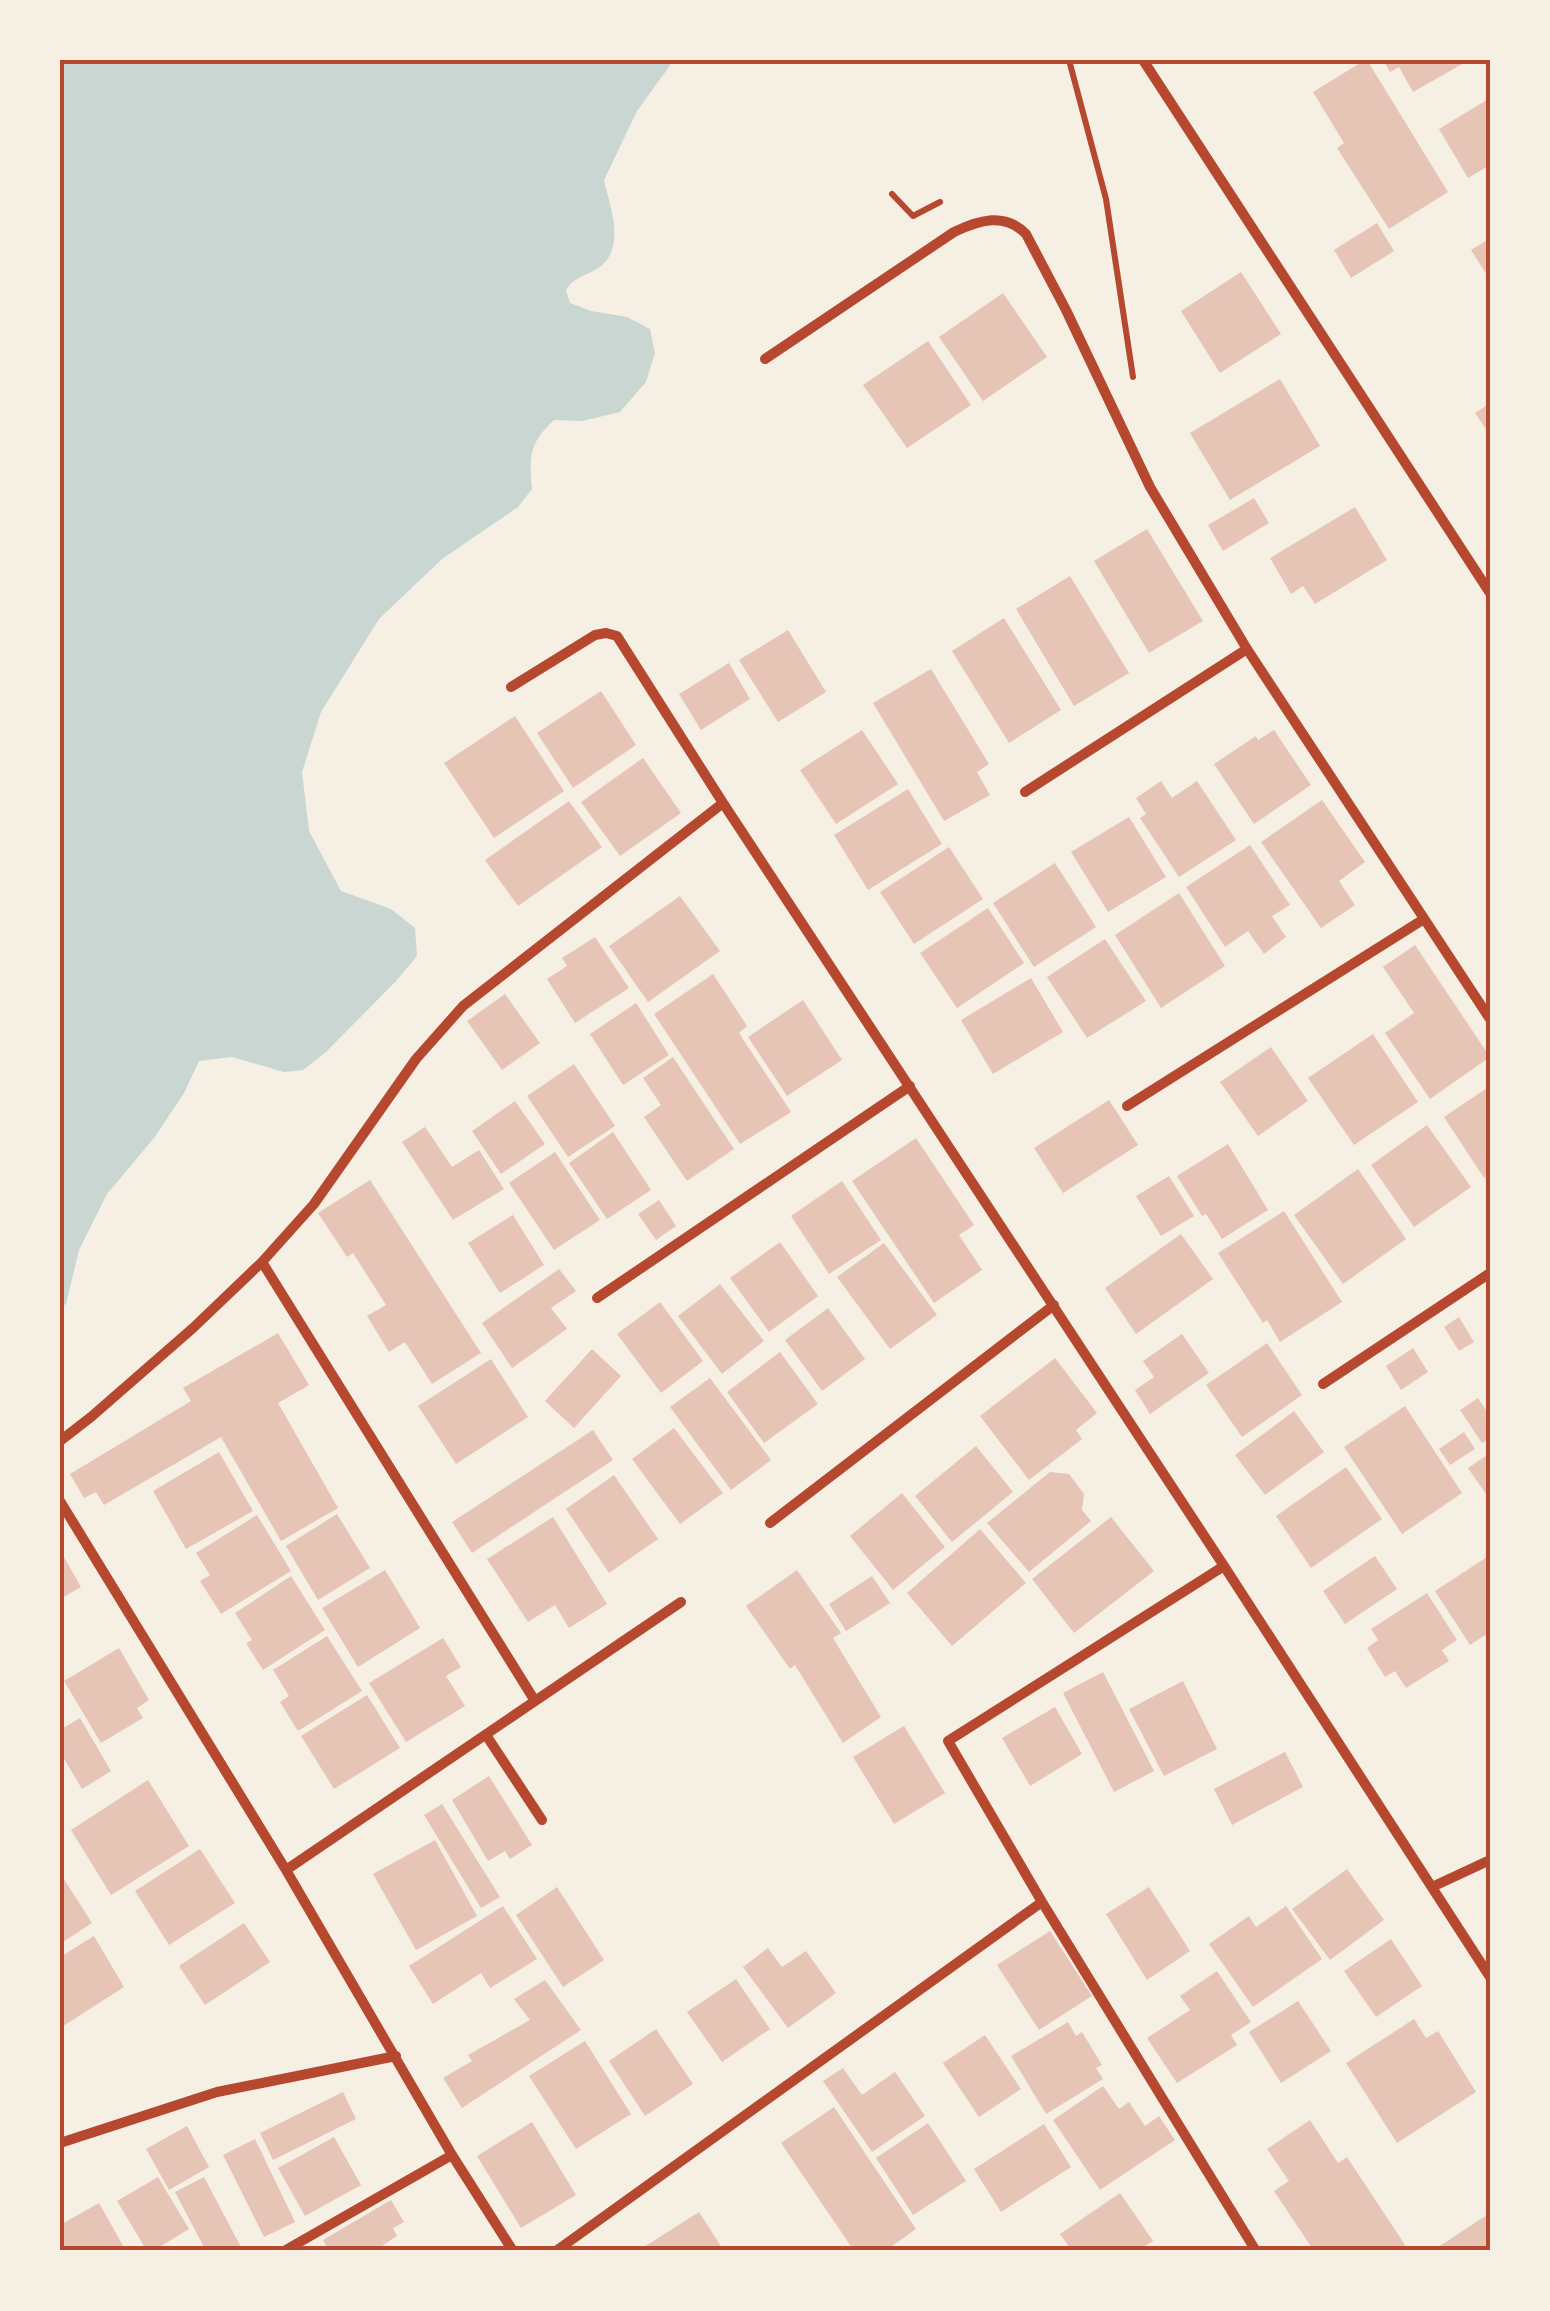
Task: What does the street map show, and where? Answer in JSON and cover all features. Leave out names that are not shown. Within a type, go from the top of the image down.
[{"type":"street","points":[[1143,60],[1490,593]]},
{"type":"street","points":[[764,359],[954,232],[989,220],[1018,226],[1058,296],[1150,487],[1248,649],[1490,1019]]},
{"type":"street","points":[[510,687],[595,635],[616,636],[1490,1977]]},
{"type":"street","points":[[1025,792],[1248,649]]},
{"type":"street","points":[[60,1441],[178,1341],[262,1262],[314,1204],[416,1059],[463,1006],[723,803]]},
{"type":"street","points":[[1127,1106],[1424,920]]},
{"type":"street","points":[[597,1298],[910,1086]]},
{"type":"street","points":[[262,1262],[535,1701]]},
{"type":"street","points":[[1324,1384],[1490,1274]]},
{"type":"street","points":[[770,1524],[1054,1306]]},
{"type":"street","points":[[60,1501],[286,1870],[512,2251]]},
{"type":"street","points":[[1224,1566],[948,1742],[1256,2251]]},
{"type":"street","points":[[286,1870],[681,1602]]},
{"type":"street","points":[[486,1735],[542,1820]]},
{"type":"street","points":[[1432,1887],[1490,1860]]},
{"type":"street","points":[[556,2251],[1042,1902]]},
{"type":"street","points":[[60,2143],[217,2092],[396,2056]]},
{"type":"street","points":[[284,2251],[452,2155]]},
{"type":"path","points":[[1069,60],[1106,199],[1135,391]]},
{"type":"shaded area","points":[[60,60],[674,60],[637,111],[604,180],[614,226],[608,258],[566,290],[570,303],[627,317],[650,329],[655,353],[646,382],[620,412],[582,421],[554,420],[546,428],[532,451],[532,489],[518,507],[442,559],[379,619],[321,712],[302,772],[309,831],[341,891],[391,909],[415,928],[417,956],[326,1052],[303,1070],[284,1072],[232,1057],[199,1061],[184,1093],[154,1138],[107,1194],[79,1250],[66,1304],[60,1308]]},
{"type":"building","points":[[1365,60],[1448,192],[1389,229],[1337,148],[1344,143],[1313,92]]},
{"type":"building","points":[[1383,60],[1464,63],[1413,92],[1399,67],[1390,72]]},
{"type":"building","points":[[1490,98],[1490,165],[1468,178],[1439,129]]},
{"type":"building","points":[[1377,223],[1394,251],[1351,278],[1334,250]]},
{"type":"building","points":[[1490,238],[1490,280],[1471,250]]},
{"type":"building","points":[[1241,272],[1281,334],[1220,373],[1181,311]]},
{"type":"building","points":[[1003,293],[1047,357],[983,401],[939,337]]},
{"type":"building","points":[[928,341],[971,405],[907,448],[863,385]]},
{"type":"building","points":[[1280,379],[1320,446],[1230,500],[1190,433]]},
{"type":"building","points":[[1490,403],[1490,435],[1475,413]]},
{"type":"building","points":[[1254,498],[1269,523],[1223,551],[1208,525]]},
{"type":"building","points":[[1355,507],[1387,560],[1315,604],[1303,586],[1291,594],[1270,558]]},
{"type":"building","points":[[1147,529],[1203,621],[1149,653],[1094,561]]},
{"type":"building","points":[[1070,576],[1129,673],[1074,706],[1016,609]]},
{"type":"building","points":[[1004,618],[1061,710],[1009,743],[952,651]]},
{"type":"building","points":[[788,630],[826,692],[778,722],[739,660]]},
{"type":"building","points":[[729,663],[750,699],[701,730],[679,694]]},
{"type":"building","points":[[931,669],[989,764],[977,772],[990,795],[944,821],[873,703]]},
{"type":"building","points":[[601,691],[636,745],[573,788],[537,733]]},
{"type":"building","points":[[515,716],[564,791],[494,838],[444,763]]},
{"type":"building","points":[[862,730],[898,784],[836,824],[800,770]]},
{"type":"building","points":[[1274,730],[1311,785],[1254,824],[1214,764],[1256,736],[1258,740]]},
{"type":"building","points":[[643,758],[681,813],[620,856],[581,802]]},
{"type":"building","points":[[1161,781],[1172,798],[1197,781],[1236,840],[1179,877],[1140,818],[1146,814],[1136,798]]},
{"type":"building","points":[[908,789],[942,844],[868,890],[834,835]]},
{"type":"building","points":[[1322,800],[1365,862],[1339,881],[1355,905],[1321,928],[1261,842]]},
{"type":"building","points":[[569,801],[602,847],[518,906],[485,860]]},
{"type":"building","points":[[1129,817],[1166,877],[1108,912],[1071,852]]},
{"type":"building","points":[[1250,845],[1290,905],[1272,916],[1286,937],[1264,954],[1248,931],[1225,947],[1186,887]]},
{"type":"building","points":[[949,847],[983,899],[914,944],[880,892]]},
{"type":"building","points":[[1055,863],[1096,927],[1034,967],[993,903]]},
{"type":"building","points":[[1179,893],[1225,966],[1161,1008],[1115,935]]},
{"type":"building","points":[[680,896],[720,951],[648,1002],[609,946]]},
{"type":"building","points":[[988,908],[1024,963],[957,1008],[920,953]]},
{"type":"building","points":[[595,937],[629,988],[575,1023],[547,979],[567,966],[562,958]]},
{"type":"building","points":[[1105,939],[1146,1001],[1087,1038],[1047,977]]},
{"type":"building","points":[[1415,945],[1490,1057],[1430,1099],[1385,1033],[1414,1013],[1383,967]]},
{"type":"building","points":[[713,974],[747,1026],[739,1033],[791,1112],[740,1144],[654,1014]]},
{"type":"building","points":[[1031,978],[1063,1032],[993,1074],[961,1020]]},
{"type":"building","points":[[505,994],[540,1043],[502,1070],[467,1021]]},
{"type":"building","points":[[803,1000],[842,1060],[787,1096],[748,1037]]},
{"type":"building","points":[[636,1003],[669,1055],[623,1085],[590,1034]]},
{"type":"building","points":[[1373,1034],[1418,1102],[1354,1145],[1308,1078]]},
{"type":"building","points":[[1271,1047],[1308,1101],[1258,1136],[1220,1082]]},
{"type":"building","points":[[673,1057],[734,1149],[687,1181],[644,1117],[661,1105],[643,1078]]},
{"type":"building","points":[[574,1064],[615,1126],[568,1157],[527,1096]]},
{"type":"building","points":[[1490,1086],[1490,1174],[1484,1178],[1444,1117]]},
{"type":"building","points":[[1109,1100],[1138,1145],[1063,1193],[1034,1148]]},
{"type":"building","points":[[515,1101],[545,1144],[501,1174],[472,1131]]},
{"type":"building","points":[[1427,1125],[1471,1187],[1414,1227],[1371,1165]]},
{"type":"building","points":[[425,1127],[452,1167],[479,1150],[504,1189],[453,1220],[402,1142]]},
{"type":"building","points":[[613,1132],[651,1190],[607,1219],[569,1163]]},
{"type":"building","points":[[916,1138],[974,1225],[959,1235],[982,1270],[934,1303],[852,1181]]},
{"type":"building","points":[[1228,1144],[1268,1210],[1222,1239],[1177,1176]]},
{"type":"building","points":[[555,1152],[600,1220],[554,1250],[509,1183]]},
{"type":"building","points":[[1358,1169],[1406,1239],[1343,1284],[1294,1215]]},
{"type":"building","points":[[1169,1176],[1194,1216],[1161,1236],[1136,1196]]},
{"type":"building","points":[[370,1180],[481,1353],[432,1384],[405,1342],[389,1352],[367,1316],[386,1305],[353,1253],[347,1257],[318,1213]]},
{"type":"building","points":[[842,1181],[881,1240],[829,1274],[791,1216]]},
{"type":"building","points":[[659,1200],[676,1226],[656,1240],[638,1214]]},
{"type":"building","points":[[1284,1211],[1342,1302],[1280,1342],[1267,1320],[1263,1323],[1218,1253]]},
{"type":"building","points":[[513,1215],[544,1265],[500,1293],[468,1243]]},
{"type":"building","points":[[1181,1234],[1213,1279],[1136,1334],[1105,1288]]},
{"type":"building","points":[[780,1242],[818,1296],[769,1332],[730,1278]]},
{"type":"building","points":[[884,1243],[937,1315],[890,1349],[837,1277]]},
{"type":"building","points":[[559,1269],[576,1291],[551,1308],[567,1329],[512,1368],[482,1323]]},
{"type":"building","points":[[720,1284],[764,1341],[722,1374],[678,1316]]},
{"type":"building","points":[[660,1302],[703,1361],[661,1393],[617,1334]]},
{"type":"building","points":[[828,1308],[865,1359],[822,1391],[785,1340]]},
{"type":"building","points":[[1459,1317],[1474,1342],[1459,1351],[1444,1327]]},
{"type":"building","points":[[278,1333],[309,1385],[278,1403],[338,1508],[281,1541],[221,1437],[104,1505],[96,1492],[84,1498],[70,1474],[191,1401],[183,1388]]},
{"type":"building","points":[[1182,1334],[1209,1373],[1150,1414],[1135,1390],[1154,1377],[1143,1361]]},
{"type":"building","points":[[1267,1343],[1302,1395],[1242,1437],[1206,1385]]},
{"type":"building","points":[[1413,1348],[1428,1372],[1401,1390],[1386,1366]]},
{"type":"building","points":[[592,1349],[621,1376],[574,1428],[545,1401]]},
{"type":"building","points":[[780,1352],[818,1404],[764,1443],[727,1392]]},
{"type":"building","points":[[1055,1358],[1097,1413],[1076,1430],[1082,1439],[1029,1480],[980,1416]]},
{"type":"building","points":[[491,1359],[528,1417],[456,1464],[418,1406]]},
{"type":"building","points":[[710,1378],[771,1460],[731,1490],[670,1407]]},
{"type":"building","points":[[1478,1398],[1490,1416],[1490,1438],[1482,1443],[1460,1410]]},
{"type":"building","points":[[1405,1406],[1462,1493],[1402,1534],[1344,1447]]},
{"type":"building","points":[[1294,1411],[1324,1452],[1265,1495],[1235,1455]]},
{"type":"building","points":[[674,1428],[723,1493],[680,1524],[632,1459]]},
{"type":"building","points":[[593,1430],[613,1460],[472,1553],[452,1522]]},
{"type":"building","points":[[1464,1432],[1475,1449],[1450,1465],[1439,1449]]},
{"type":"building","points":[[976,1446],[1013,1492],[952,1542],[915,1496]]},
{"type":"building","points":[[219,1452],[253,1511],[186,1549],[153,1491]]},
{"type":"building","points":[[1490,1453],[1490,1500],[1468,1468]]},
{"type":"building","points":[[1346,1467],[1382,1519],[1311,1568],[1276,1516]]},
{"type":"building","points":[[1050,1472],[1069,1474],[1084,1494],[1082,1510],[1091,1521],[1029,1572],[987,1523]]},
{"type":"building","points":[[614,1475],[658,1539],[609,1573],[566,1509]]},
{"type":"building","points":[[902,1493],[945,1547],[893,1590],[850,1536]]},
{"type":"building","points":[[337,1514],[370,1568],[318,1600],[286,1546]]},
{"type":"building","points":[[257,1515],[291,1571],[221,1614],[200,1581],[210,1575],[196,1553]]},
{"type":"building","points":[[553,1517],[607,1604],[569,1628],[555,1605],[528,1622],[487,1559]]},
{"type":"building","points":[[1111,1517],[1154,1571],[1074,1633],[1032,1579]]},
{"type":"building","points":[[980,1529],[1026,1583],[952,1646],[907,1593]]},
{"type":"building","points":[[60,1550],[81,1587],[60,1599]]},
{"type":"building","points":[[1490,1555],[1490,1632],[1470,1645],[1435,1591]]},
{"type":"building","points":[[1375,1556],[1397,1589],[1345,1624],[1323,1591]]},
{"type":"building","points":[[385,1570],[420,1628],[358,1667],[322,1608]]},
{"type":"building","points":[[797,1570],[841,1633],[833,1638],[881,1717],[843,1743],[795,1665],[790,1669],[746,1606]]},
{"type":"building","points":[[291,1576],[325,1630],[263,1670],[246,1643],[252,1640],[235,1613]]},
{"type":"building","points":[[872,1576],[890,1603],[846,1631],[829,1604]]},
{"type":"building","points":[[1427,1593],[1457,1640],[1442,1650],[1449,1661],[1406,1688],[1395,1671],[1385,1677],[1367,1648],[1378,1640],[1371,1629]]},
{"type":"building","points":[[327,1636],[362,1691],[298,1731],[280,1702],[289,1696],[273,1670]]},
{"type":"building","points":[[443,1638],[461,1667],[446,1676],[465,1706],[406,1742],[369,1683]]},
{"type":"building","points":[[119,1648],[149,1700],[137,1708],[143,1718],[101,1743],[64,1681]]},
{"type":"building","points":[[1103,1672],[1154,1771],[1114,1792],[1063,1693]]},
{"type":"building","points":[[1183,1681],[1217,1749],[1164,1776],[1129,1709]]},
{"type":"building","points":[[367,1695],[400,1748],[334,1789],[301,1736]]},
{"type":"building","points":[[1055,1707],[1082,1754],[1030,1786],[1002,1738]]},
{"type":"building","points":[[80,1718],[111,1771],[82,1789],[60,1752],[60,1730]]},
{"type":"building","points":[[904,1726],[945,1793],[894,1824],[853,1757]]},
{"type":"building","points":[[1285,1752],[1303,1787],[1232,1825],[1214,1789]]},
{"type":"building","points":[[489,1776],[532,1845],[510,1859],[505,1851],[488,1861],[452,1800]]},
{"type":"building","points":[[148,1780],[189,1846],[111,1895],[71,1830]]},
{"type":"building","points":[[442,1804],[500,1897],[481,1908],[424,1815]]},
{"type":"building","points":[[435,1840],[477,1916],[416,1950],[373,1874]]},
{"type":"building","points":[[200,1849],[235,1903],[169,1945],[135,1891]]},
{"type":"building","points":[[1347,1869],[1384,1920],[1330,1960],[1292,1909]]},
{"type":"building","points":[[60,1873],[92,1923],[60,1944]]},
{"type":"building","points":[[557,1887],[604,1960],[563,1987],[516,1915]]},
{"type":"building","points":[[1149,1887],[1190,1951],[1147,1980],[1106,1914]]},
{"type":"building","points":[[503,1906],[537,1959],[490,1988],[481,1973],[433,2004],[409,1966]]},
{"type":"building","points":[[1286,1906],[1322,1959],[1253,2007],[1209,1944],[1249,1916],[1256,1927]]},
{"type":"building","points":[[244,1923],[270,1962],[205,2005],[179,1966]]},
{"type":"building","points":[[1050,1931],[1092,1996],[1039,2030],[997,1965]]},
{"type":"building","points":[[94,1936],[124,1987],[60,2028],[60,1957]]},
{"type":"building","points":[[1391,1939],[1422,1986],[1376,2017],[1344,1971]]},
{"type":"building","points":[[768,1948],[782,1967],[806,1951],[836,1993],[788,2028],[743,1967]]},
{"type":"building","points":[[1217,1971],[1251,2022],[1231,2035],[1237,2045],[1177,2083],[1147,2038],[1190,2010],[1180,1996]]},
{"type":"building","points":[[736,1979],[770,2029],[722,2062],[687,2012]]},
{"type":"building","points":[[545,1980],[581,2030],[462,2108],[443,2078],[472,2061],[468,2055],[530,2020],[514,1999]]},
{"type":"building","points":[[1298,2001],[1331,2051],[1281,2083],[1249,2032]]},
{"type":"building","points":[[1414,2019],[1426,2038],[1438,2031],[1476,2092],[1397,2143],[1346,2063]]},
{"type":"building","points":[[1068,2022],[1076,2036],[1082,2032],[1102,2065],[1096,2068],[1103,2079],[1046,2114],[1011,2056]]},
{"type":"building","points":[[656,2029],[693,2084],[645,2116],[609,2061]]},
{"type":"building","points":[[985,2035],[1021,2089],[979,2117],[943,2063]]},
{"type":"building","points":[[585,2041],[631,2114],[576,2149],[529,2076]]},
{"type":"building","points":[[843,2068],[862,2095],[895,2072],[925,2116],[872,2152],[823,2081]]},
{"type":"building","points":[[1103,2086],[1119,2109],[1129,2102],[1145,2126],[1159,2116],[1175,2140],[1100,2190],[1053,2120]]},
{"type":"building","points":[[343,2092],[356,2119],[273,2160],[260,2133]]},
{"type":"building","points":[[834,2107],[916,2229],[885,2251],[854,2251],[781,2143]]},
{"type":"building","points":[[1310,2120],[1338,2163],[1347,2157],[1409,2251],[1314,2251],[1274,2191],[1289,2181],[1267,2149]]},
{"type":"building","points":[[532,2122],[576,2195],[521,2228],[477,2156]]},
{"type":"building","points":[[928,2123],[966,2181],[913,2215],[876,2158]]},
{"type":"building","points":[[1044,2124],[1071,2167],[1001,2212],[974,2169]]},
{"type":"building","points":[[187,2126],[209,2167],[169,2190],[146,2149]]},
{"type":"building","points":[[334,2137],[361,2185],[305,2216],[278,2168]]},
{"type":"building","points":[[255,2139],[295,2222],[264,2237],[223,2155]]},
{"type":"building","points":[[158,2177],[189,2229],[147,2251],[117,2201]]},
{"type":"building","points":[[204,2177],[243,2251],[206,2251],[175,2192]]},
{"type":"building","points":[[1120,2193],[1153,2241],[1137,2251],[1072,2251],[1060,2234]]},
{"type":"building","points":[[391,2200],[404,2222],[393,2228],[397,2236],[383,2245],[386,2251],[329,2251],[323,2240]]},
{"type":"building","points":[[99,2203],[126,2251],[60,2251],[60,2225]]},
{"type":"building","points":[[699,2212],[724,2251],[637,2251],[647,2245]]},
{"type":"building","points":[[1490,2213],[1490,2251],[1432,2251]]}]
